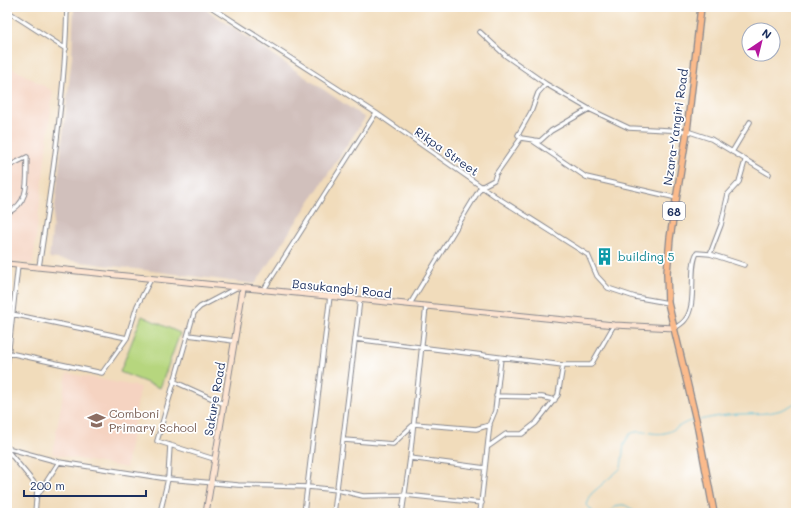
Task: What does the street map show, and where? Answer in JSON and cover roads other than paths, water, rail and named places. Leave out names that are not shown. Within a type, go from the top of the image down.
[{"type":"main road","name":"Nzara-Yangiri Road","points":[[701,7],[688,131],[670,238],[667,273],[668,302],[697,424],[714,513]]},
{"type":"street","points":[[39,267],[60,122],[66,49],[67,7]]},
{"type":"street","name":"Rikpa Street","points":[[212,7],[376,113],[481,187],[588,255],[597,276],[608,288],[635,296],[668,302]]},
{"type":"street","points":[[7,11],[66,49]]},
{"type":"street","points":[[480,32],[506,56],[546,84],[589,109],[630,128],[688,131],[711,140],[769,174]]},
{"type":"street","points":[[546,84],[538,94],[531,112],[518,135],[521,138],[532,141],[540,141],[551,131],[589,109]]},
{"type":"street","points":[[263,291],[376,113]]},
{"type":"street","points":[[732,152],[750,122]]},
{"type":"street","points":[[410,304],[481,187],[494,180],[496,174],[521,138]]},
{"type":"street","points":[[532,141],[586,177],[677,198]]},
{"type":"street","points":[[7,167],[27,157],[24,199],[16,210],[7,213]]},
{"type":"street","points":[[710,254],[721,225],[728,194],[738,182],[745,161]]},
{"type":"street","points":[[675,328],[685,320],[689,311],[696,254],[700,252],[710,254],[744,266]]},
{"type":"street","name":"Basukangbi Road","points":[[7,264],[243,289],[330,296],[614,325],[675,328]]},
{"type":"street","points":[[7,366],[18,265]]},
{"type":"street","points":[[8,355],[102,373],[127,338],[137,306],[150,279]]},
{"type":"street","points":[[214,459],[157,440],[194,312],[200,307],[236,288]]},
{"type":"street","name":"Sakure Road","points":[[206,513],[243,289]]},
{"type":"street","points":[[304,513],[330,296]]},
{"type":"street","points":[[334,513],[360,299]]},
{"type":"street","points":[[402,513],[414,424],[426,306]]},
{"type":"street","points":[[7,313],[127,338]]},
{"type":"street","points":[[355,340],[563,365],[591,365],[614,325]]},
{"type":"street","points":[[188,335],[234,341]]},
{"type":"street","points":[[480,513],[489,446],[490,426],[495,411],[501,358]]},
{"type":"street","points":[[489,446],[506,434],[522,434],[531,428],[555,400],[559,392],[563,365]]},
{"type":"street","points":[[173,381],[224,404]]},
{"type":"street","points":[[496,396],[542,397],[555,400]]},
{"type":"street","points":[[344,440],[393,444],[414,424],[476,429],[490,426]]},
{"type":"street","points":[[160,513],[168,479],[170,445]]},
{"type":"street","points":[[7,449],[59,462],[168,479],[338,490],[363,496],[405,495],[482,503]]},
{"type":"street","points":[[7,449],[36,485],[35,513]]},
{"type":"street","points":[[410,458],[485,468]]},
{"type":"street","points":[[36,497],[59,462]]},
{"type":"waterway","points":[[699,420],[717,416],[771,412],[788,407],[796,402]]},
{"type":"waterway","points":[[594,513],[587,505],[591,494],[621,468],[624,444],[630,434],[634,432],[661,434],[673,430],[686,422],[694,420]]},
{"type":"waterway","points":[[608,513],[619,505],[625,505],[636,513]]},
{"type":"place","name":"building 5","points":[[605,256]]},
{"type":"place","name":"Comboni Primary School","points":[[96,420]]}]
